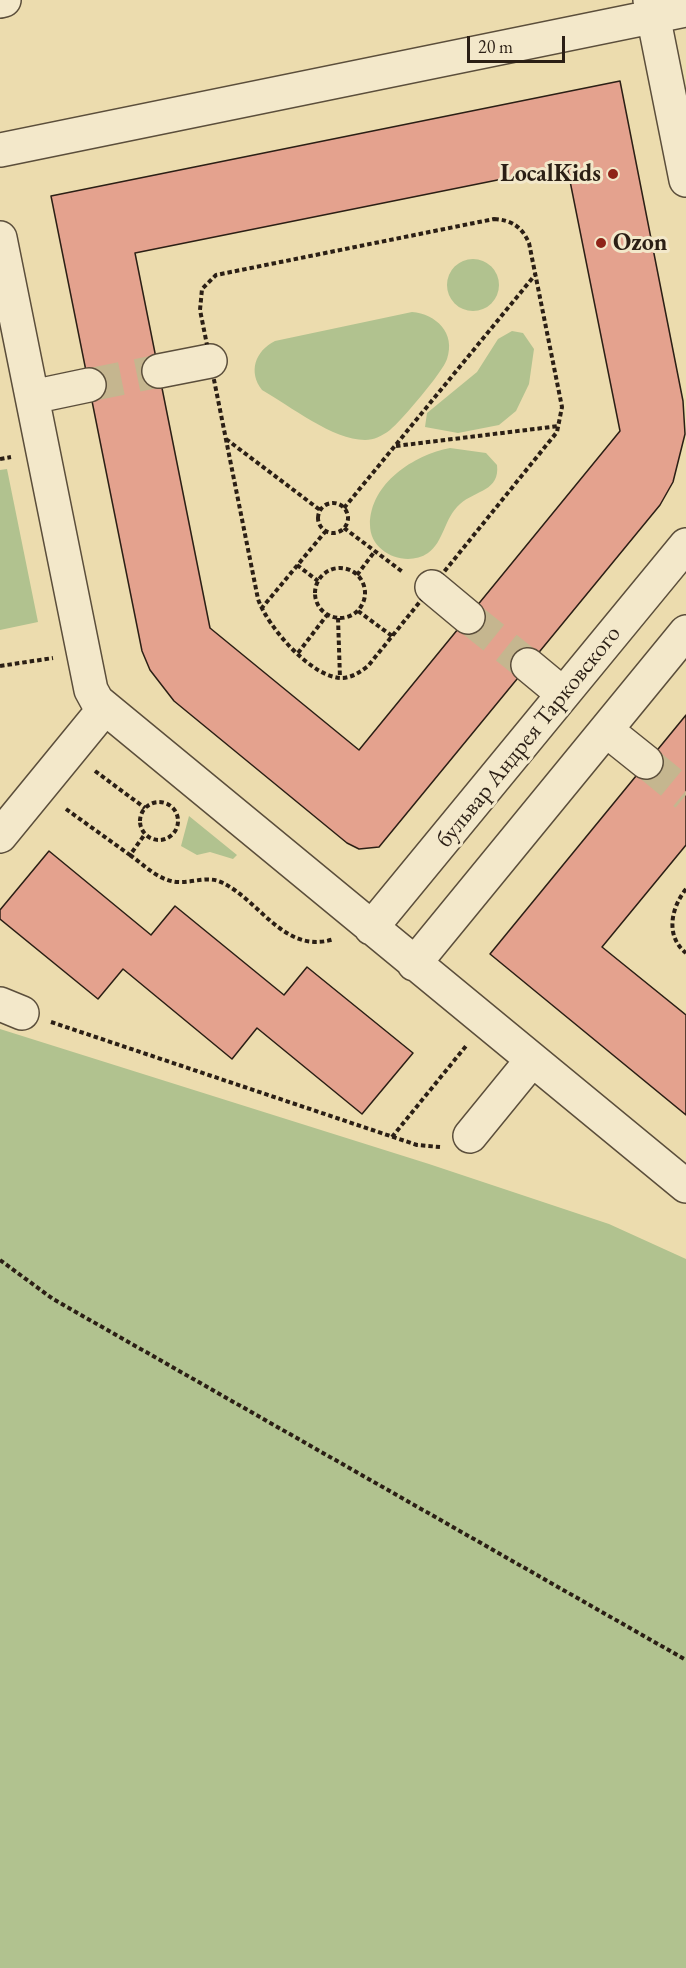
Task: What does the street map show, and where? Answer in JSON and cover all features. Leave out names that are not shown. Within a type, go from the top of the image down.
[{"type":"street","points":[[0,150],[652,8],[686,10]]},
{"type":"street","points":[[652,8],[686,180]]},
{"type":"street","points":[[0,238],[91,690],[104,709],[686,1186]]},
{"type":"street","points":[[159,371],[210,361]]},
{"type":"street","points":[[32,397],[89,385]]},
{"type":"street","name":"бульвар Андрея Тарковского","points":[[364,923],[563,694],[686,545]]},
{"type":"street","points":[[423,585],[468,617]]},
{"type":"street","points":[[414,964],[686,632]]},
{"type":"street","points":[[528,665],[563,694]]},
{"type":"street","points":[[0,836],[104,709]]},
{"type":"street","points":[[606,730],[646,762]]},
{"type":"street","points":[[470,1136],[532,1060]]},
{"type":"path","points":[[494,219],[506,220],[524,232],[535,274],[562,407],[559,426],[552,441],[423,585],[392,636],[368,666],[356,675],[340,678],[320,670],[298,653],[274,630],[261,609],[210,361],[200,298],[202,289],[216,275],[494,219]]},
{"type":"path","points":[[344,508],[535,274]]},
{"type":"path","points":[[395,446],[559,426]]},
{"type":"path","points":[[226,439],[320,510]]},
{"type":"path","points":[[329,503],[344,508],[348,518],[345,528],[336,533],[325,532],[318,519],[320,510],[329,503]]},
{"type":"path","points":[[345,528],[423,585]]},
{"type":"path","points":[[261,609],[325,532]]},
{"type":"path","points":[[357,575],[375,551]]},
{"type":"path","points":[[297,565],[318,581]]},
{"type":"path","points":[[344,568],[357,575],[365,592],[363,603],[358,611],[345,618],[327,615],[321,610],[315,596],[318,581],[329,571],[344,568]]},
{"type":"path","points":[[358,611],[392,636]]},
{"type":"path","points":[[298,653],[327,615]]},
{"type":"path","points":[[338,618],[340,678]]},
{"type":"path","points":[[0,666],[84,653]]},
{"type":"path","points":[[69,752],[145,808]]},
{"type":"path","points":[[39,789],[159,876],[170,881],[206,879],[223,883],[289,936],[319,942],[342,935],[364,923]]},
{"type":"path","points":[[164,802],[172,807],[177,816],[177,826],[172,835],[164,840],[153,839],[145,834],[140,825],[140,816],[145,808],[154,803],[164,802]]},
{"type":"path","points":[[130,855],[145,834]]},
{"type":"path","points":[[686,889],[673,911],[672,922],[674,936],[686,953]]},
{"type":"path","points":[[11,1008],[417,1145],[440,1148],[470,1136]]},
{"type":"path","points":[[392,1137],[485,1022]]},
{"type":"path","points":[[0,1260],[53,1299],[686,1660]]},
{"type":"green space","points":[[468,259],[478,259],[492,266],[499,285],[492,304],[478,311],[468,311],[458,307],[451,300],[447,290],[447,280],[451,270],[458,263]]},
{"type":"green space","points":[[412,312],[429,317],[442,326],[449,341],[447,359],[412,407],[390,430],[378,437],[365,440],[339,434],[298,413],[262,390],[258,383],[255,369],[258,356],[275,341]]},
{"type":"green space","points":[[512,331],[523,333],[534,349],[529,384],[516,411],[499,425],[458,433],[425,427],[427,413],[477,372],[498,339]]},
{"type":"green space","points":[[450,448],[486,453],[497,465],[495,480],[486,489],[460,504],[450,516],[437,543],[428,553],[410,559],[391,555],[376,543],[372,535],[370,525],[377,496],[396,473],[409,464]]},
{"type":"green space","points":[[7,469],[38,622],[0,630],[0,470]]},
{"type":"green space","points":[[189,816],[237,855],[233,859],[210,852],[197,855],[181,846]]},
{"type":"green space","points":[[0,1029],[429,1164],[609,1224],[686,1259],[686,1968],[0,1968]]},
{"type":"building","points":[[620,81],[683,401],[685,434],[673,482],[660,505],[379,847],[359,849],[347,843],[174,701],[150,670],[142,651],[51,196]],"holes":[[[567,166],[620,431],[359,750],[210,628],[135,253]]]},
{"type":"building","points":[[686,715],[686,845],[602,947],[686,1015],[686,1115],[490,954]]},
{"type":"building","points":[[49,851],[151,935],[175,906],[284,995],[307,967],[413,1053],[362,1114],[257,1028],[232,1059],[123,969],[98,999],[0,919],[0,910]]},
{"type":"tunnel","points":[[89,385],[159,371]]},
{"type":"tunnel","points":[[468,617],[528,665]]},
{"type":"tunnel","points":[[646,762],[686,795]]},
{"type":"place","name":"LocalKids","points":[[613,174]]},
{"type":"place","name":"Ozon","points":[[601,243]]}]
